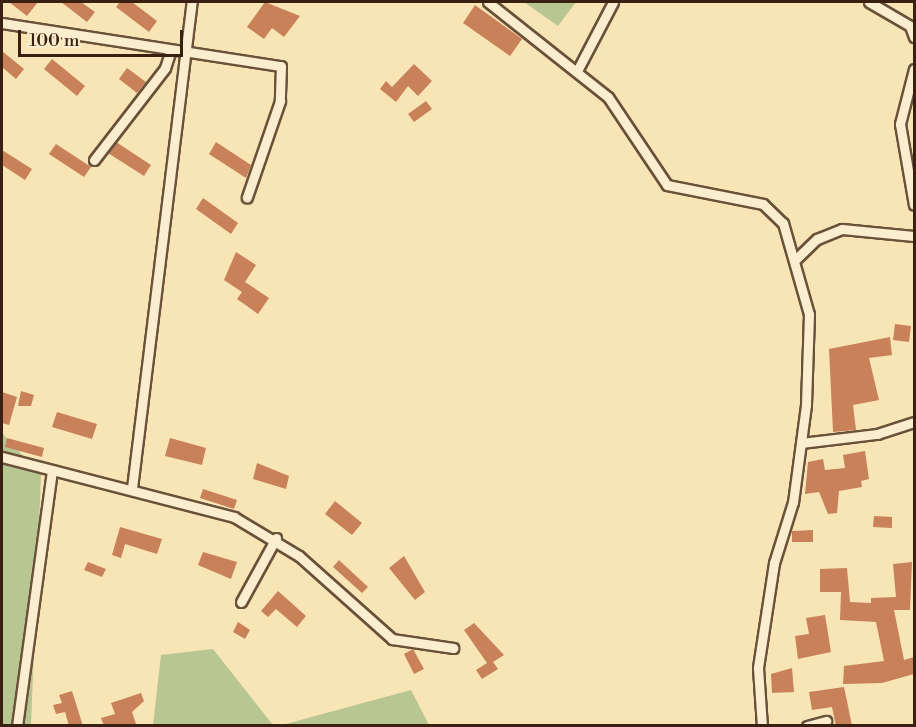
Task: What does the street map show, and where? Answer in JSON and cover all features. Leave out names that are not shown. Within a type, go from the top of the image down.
[{"type":"street","points":[[132,488],[192,2]]},
{"type":"street","points":[[488,2],[608,97],[667,185],[763,204],[783,223],[796,260],[809,314],[801,443],[758,669],[762,726]]},
{"type":"street","points":[[577,71],[613,2]]},
{"type":"street","points":[[869,2],[910,26],[915,37]]},
{"type":"street","points":[[2,23],[282,68],[278,109],[247,197]]},
{"type":"street","points":[[94,160],[165,68],[171,50]]},
{"type":"street","points":[[915,69],[900,124],[915,205]]},
{"type":"street","points":[[796,260],[817,239],[842,229],[915,236]]},
{"type":"street","points":[[801,443],[877,434],[915,422]]},
{"type":"street","points":[[2,458],[132,488],[217,511],[276,538],[392,639],[453,648]]},
{"type":"street","points":[[17,726],[52,470]]},
{"type":"street","points":[[241,602],[276,538]]},
{"type":"street","points":[[807,726],[826,721]]},
{"type":"green space","points":[[524,2],[576,2],[558,26]]},
{"type":"green space","points":[[2,433],[41,475],[31,725],[2,725]]},
{"type":"green space","points":[[213,649],[273,725],[153,725],[161,655]]},
{"type":"green space","points":[[411,690],[429,725],[282,725]]},
{"type":"building","points":[[9,2],[38,2],[27,16]]},
{"type":"building","points":[[61,2],[81,2],[95,12],[87,22]]},
{"type":"building","points":[[120,2],[132,2],[157,21],[149,32],[116,7]]},
{"type":"building","points":[[265,2],[300,16],[284,37],[272,28],[264,39],[247,27]]},
{"type":"building","points":[[475,5],[522,39],[510,56],[463,23]]},
{"type":"building","points":[[2,51],[24,69],[16,79],[2,67]]},
{"type":"building","points":[[52,59],[85,86],[77,96],[44,69]]},
{"type":"building","points":[[414,64],[432,81],[418,96],[408,86],[396,102],[380,89],[386,81],[392,87]]},
{"type":"building","points":[[127,68],[146,82],[137,93],[119,79]]},
{"type":"building","points":[[426,101],[432,109],[414,122],[408,114]]},
{"type":"building","points":[[116,142],[151,165],[144,176],[108,153]]},
{"type":"building","points":[[216,142],[251,165],[246,178],[209,154]]},
{"type":"building","points":[[56,144],[91,167],[84,177],[49,154]]},
{"type":"building","points":[[2,150],[32,169],[25,180],[2,165]]},
{"type":"building","points":[[203,198],[238,223],[231,234],[196,209]]},
{"type":"building","points":[[236,252],[256,265],[245,282],[269,298],[258,314],[237,299],[242,292],[224,280]]},
{"type":"building","points":[[895,324],[911,326],[909,342],[893,340]]},
{"type":"building","points":[[890,337],[892,355],[869,358],[879,400],[853,405],[856,430],[833,432],[829,349]]},
{"type":"building","points":[[21,391],[34,395],[31,406],[18,406]]},
{"type":"building","points":[[2,392],[17,397],[9,425],[2,423]]},
{"type":"building","points":[[57,412],[97,424],[92,439],[52,427]]},
{"type":"building","points":[[7,438],[44,448],[42,457],[5,447]]},
{"type":"building","points":[[170,438],[206,448],[202,465],[165,456]]},
{"type":"building","points":[[865,451],[869,479],[861,481],[862,487],[839,491],[837,513],[828,514],[819,492],[805,494],[808,462],[823,459],[825,470],[845,468],[843,455]]},
{"type":"building","points":[[257,463],[289,476],[286,489],[253,479]]},
{"type":"building","points":[[203,489],[237,500],[234,509],[200,498]]},
{"type":"building","points":[[335,501],[362,523],[352,535],[325,514]]},
{"type":"building","points":[[874,516],[892,517],[892,528],[873,527]]},
{"type":"building","points":[[120,527],[162,539],[157,554],[125,544],[121,558],[112,555]]},
{"type":"building","points":[[813,530],[813,542],[792,542],[792,531]]},
{"type":"building","points":[[203,552],[237,562],[231,579],[198,565]]},
{"type":"building","points":[[404,556],[425,592],[415,600],[389,568]]},
{"type":"building","points":[[339,560],[368,587],[362,593],[333,567]]},
{"type":"building","points":[[88,562],[106,569],[102,577],[84,570]]},
{"type":"building","points":[[912,562],[910,610],[894,610],[904,660],[914,657],[914,674],[882,683],[843,684],[844,666],[884,661],[876,622],[840,620],[841,592],[820,592],[820,569],[847,568],[850,602],[871,603],[871,598],[896,597],[893,564]]},
{"type":"building","points":[[278,591],[306,616],[297,627],[276,609],[268,617],[261,611]]},
{"type":"building","points":[[825,615],[831,652],[798,659],[795,636],[809,634],[806,618]]},
{"type":"building","points":[[238,622],[250,630],[245,639],[233,632]]},
{"type":"building","points":[[474,623],[504,655],[493,662],[498,669],[482,679],[476,670],[487,663],[464,630]]},
{"type":"building","points":[[413,649],[424,669],[414,674],[404,654]]},
{"type":"building","points":[[792,668],[794,692],[772,693],[771,674]]},
{"type":"building","points":[[844,687],[852,726],[836,726],[832,707],[812,710],[809,692]]},
{"type":"building","points":[[72,691],[83,726],[69,726],[65,712],[56,714],[53,705],[62,703],[59,695]]},
{"type":"building","points":[[141,693],[144,701],[132,712],[136,724],[104,726],[101,718],[115,714],[111,703]]}]
